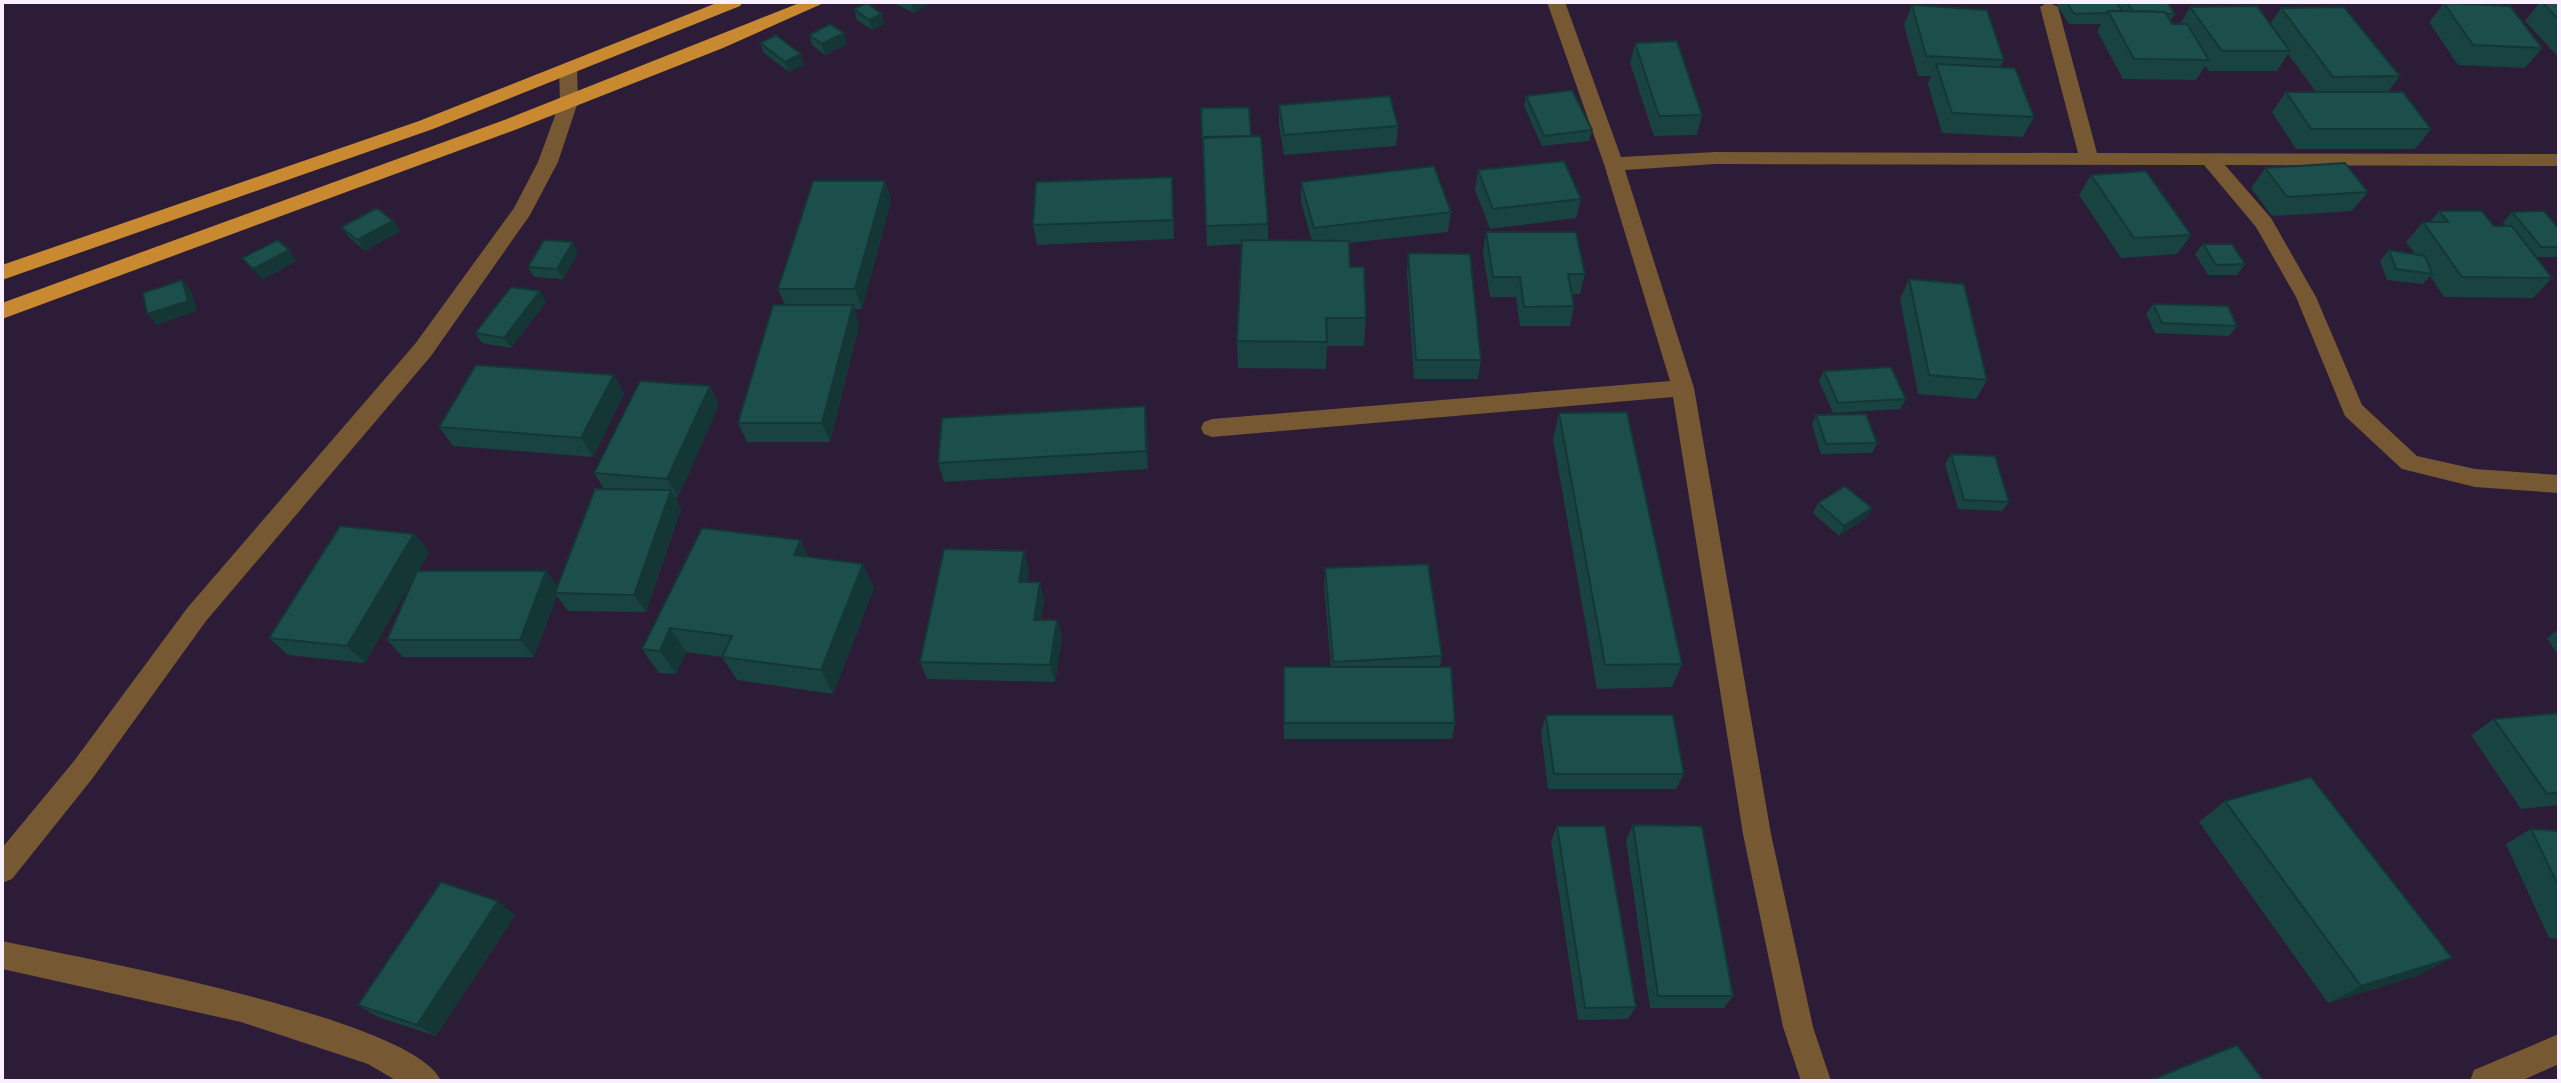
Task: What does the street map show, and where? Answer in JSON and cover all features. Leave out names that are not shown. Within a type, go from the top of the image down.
[{"type":"main road","points":[[2,273],[426,125],[734,2]]},
{"type":"main road","points":[[2,311],[569,102],[817,2]]},
{"type":"street","points":[[1556,2],[1614,164],[1683,388],[1757,834],[1798,1027],[1816,1081]]},
{"type":"street","points":[[2049,7],[2089,158]]},
{"type":"street","points":[[2,870],[83,770],[197,614],[423,350],[523,210],[548,162],[569,102],[568,68]]},
{"type":"street","points":[[2207,157],[2264,223],[2306,297],[2353,410],[2410,463],[2475,478],[2559,484]]},
{"type":"street","points":[[1614,164],[1715,158],[2559,160]]},
{"type":"street","points":[[1212,428],[1683,388]]},
{"type":"street","points":[[2,955],[241,1007],[375,1051],[426,1081]]},
{"type":"street","points":[[2485,1081],[2559,1049]]},
{"type":"building","points":[[2067,2],[2116,2],[2122,11],[2074,14]]},
{"type":"building","points":[[2127,2],[2167,2],[2175,14],[2133,11]]},
{"type":"building","points":[[2542,2],[2559,2],[2559,20]]},
{"type":"building","points":[[867,3],[882,14],[869,20],[854,9]]},
{"type":"building","points":[[2444,3],[2510,6],[2542,48],[2473,45]]},
{"type":"building","points":[[1912,5],[1987,10],[2004,60],[1926,56]]},
{"type":"building","points":[[2257,6],[2290,51],[2222,51],[2190,7]]},
{"type":"building","points":[[2344,7],[2400,76],[2333,77],[2281,8]]},
{"type":"building","points":[[2108,11],[2165,12],[2172,24],[2187,24],[2209,60],[2134,59]]},
{"type":"building","points":[[830,24],[844,33],[822,44],[809,35]]},
{"type":"building","points":[[776,35],[801,54],[785,62],[760,43]]},
{"type":"building","points":[[1677,41],[1702,115],[1659,116],[1635,43]]},
{"type":"building","points":[[1936,64],[2015,68],[2034,117],[1952,113]]},
{"type":"building","points":[[1572,90],[1592,130],[1544,136],[1526,96]]},
{"type":"building","points":[[2286,92],[2403,92],[2431,129],[2311,129]]},
{"type":"building","points":[[1390,96],[1398,126],[1284,135],[1279,105]]},
{"type":"building","points":[[1249,107],[1251,136],[1202,137],[1201,108]]},
{"type":"building","points":[[1261,136],[1268,224],[1206,226],[1203,138]]},
{"type":"building","points":[[1564,161],[1581,199],[1493,209],[1478,170]]},
{"type":"building","points":[[2345,163],[2368,192],[2287,197],[2265,168]]},
{"type":"building","points":[[1434,166],[1451,212],[1314,228],[1301,182]]},
{"type":"building","points":[[2146,171],[2191,235],[2134,238],[2091,175]]},
{"type":"building","points":[[1172,177],[1173,220],[1033,225],[1036,182]]},
{"type":"building","points":[[813,181],[885,181],[855,289],[778,289]]},
{"type":"building","points":[[377,208],[393,221],[357,240],[341,227]]},
{"type":"building","points":[[2439,211],[2482,211],[2494,226],[2512,226],[2552,278],[2462,277],[2423,222],[2448,222]]},
{"type":"building","points":[[2544,211],[2559,229],[2559,247],[2541,247],[2512,212]]},
{"type":"building","points":[[1486,232],[1576,232],[1585,274],[1568,274],[1574,306],[1524,307],[1520,277],[1493,277]]},
{"type":"building","points":[[278,240],[289,250],[253,269],[242,258]]},
{"type":"building","points":[[544,240],[573,242],[557,269],[528,267]]},
{"type":"building","points":[[1242,240],[1349,241],[1350,267],[1364,267],[1366,318],[1326,318],[1327,342],[1237,341]]},
{"type":"building","points":[[2203,244],[2232,244],[2245,264],[2216,265]]},
{"type":"building","points":[[2389,250],[2425,256],[2432,274],[2396,269]]},
{"type":"building","points":[[1408,253],[1470,254],[1481,360],[1416,360]]},
{"type":"building","points":[[1909,279],[1964,284],[1987,380],[1929,375]]},
{"type":"building","points":[[182,280],[188,301],[147,314],[143,293]]},
{"type":"building","points":[[511,287],[540,291],[504,338],[475,333]]},
{"type":"building","points":[[2153,304],[2228,306],[2237,326],[2162,323]]},
{"type":"building","points":[[773,305],[853,305],[822,423],[738,423]]},
{"type":"building","points":[[476,365],[614,375],[581,438],[439,427]]},
{"type":"building","points":[[1891,367],[1906,399],[1838,403],[1824,371]]},
{"type":"building","points":[[640,381],[710,386],[667,479],[594,473]]},
{"type":"building","points":[[1145,406],[1146,451],[938,463],[942,418]]},
{"type":"building","points":[[1627,412],[1682,664],[1605,665],[1559,413]]},
{"type":"building","points":[[1866,414],[1877,443],[1826,444],[1816,415]]},
{"type":"building","points":[[1951,454],[1995,456],[2009,502],[1964,500]]},
{"type":"building","points":[[1845,486],[1872,508],[1844,526],[1818,503]]},
{"type":"building","points":[[595,489],[671,490],[634,595],[555,593]]},
{"type":"building","points":[[340,526],[414,534],[347,646],[269,638]]},
{"type":"building","points":[[702,528],[801,540],[794,555],[863,564],[821,670],[722,657],[732,636],[670,628],[660,651],[642,649]]},
{"type":"building","points":[[944,549],[1024,551],[1019,582],[1040,582],[1034,620],[1057,620],[1050,665],[920,662]]},
{"type":"building","points":[[1428,564],[1442,656],[1333,662],[1325,568]]},
{"type":"building","points":[[417,571],[546,571],[520,640],[387,640]]},
{"type":"building","points":[[1284,667],[1451,667],[1455,723],[1284,723]]},
{"type":"building","points":[[2559,713],[2559,792],[2547,794],[2494,719]]},
{"type":"building","points":[[1546,715],[1673,715],[1684,774],[1554,774]]},
{"type":"building","points":[[2311,777],[2452,958],[2361,986],[2225,801]]},
{"type":"building","points":[[1633,825],[1702,826],[1733,996],[1658,996]]},
{"type":"building","points":[[1557,826],[1605,826],[1636,1007],[1585,1008]]},
{"type":"building","points":[[2531,829],[2559,831],[2559,887]]},
{"type":"building","points":[[441,882],[498,901],[417,1025],[358,1005]]},
{"type":"building","points":[[2237,1045],[2264,1081],[2149,1081]]}]
